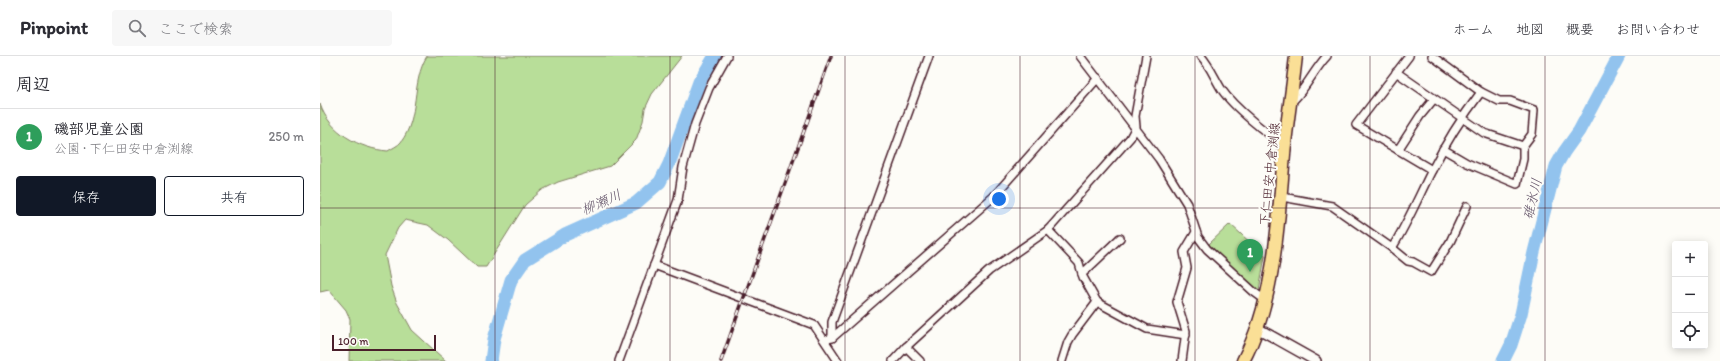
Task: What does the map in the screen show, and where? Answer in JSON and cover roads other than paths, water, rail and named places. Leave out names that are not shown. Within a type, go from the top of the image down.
[{"type":"main road","name":"下仁田安中倉渕線","points":[[1243,361],[1253,341],[1265,300],[1278,231],[1282,197],[1285,144],[1296,56]]},
{"type":"street","points":[[619,361],[678,200],[684,167],[695,124],[709,88],[727,56]]},
{"type":"street","points":[[838,361],[827,346],[832,322],[929,56]]},
{"type":"street","points":[[1080,56],[1136,127],[1159,159],[1186,204],[1196,232],[1207,249],[1254,292],[1265,300]]},
{"type":"street","points":[[893,361],[906,347],[989,271],[1048,230],[1130,138],[1136,127],[1135,116],[1146,56]]},
{"type":"street","points":[[1201,56],[1210,66],[1227,96],[1271,136],[1285,144]]},
{"type":"street","points":[[1291,102],[1297,98],[1327,56]]},
{"type":"street","points":[[1409,56],[1356,125],[1432,170]]},
{"type":"street","points":[[1432,56],[1481,92],[1499,101],[1510,101],[1534,110],[1535,114],[1532,134],[1524,146],[1523,159],[1517,184],[1467,163],[1444,149]]},
{"type":"street","points":[[1396,72],[1484,133],[1524,146]]},
{"type":"street","points":[[828,339],[993,197],[1098,78]]},
{"type":"street","points":[[1392,248],[1402,232],[1432,170],[1461,118],[1481,92]]},
{"type":"street","points":[[1398,150],[1420,116],[1434,99]]},
{"type":"street","points":[[1282,197],[1332,206],[1408,261],[1414,262],[1431,272],[1450,242],[1466,206]]},
{"type":"street","points":[[1048,230],[1079,263],[1082,274],[1097,302],[1147,329],[1186,335]]},
{"type":"street","points":[[1182,361],[1186,330],[1177,302],[1187,268],[1184,252],[1196,232]]},
{"type":"street","points":[[1082,274],[1120,238]]},
{"type":"street","points":[[654,265],[814,325],[828,339]]},
{"type":"street","points":[[1062,361],[1070,338],[1097,302]]},
{"type":"street","points":[[1257,328],[1316,361]]},
{"type":"street","points":[[906,347],[920,361]]},
{"type":"waterway","name":"柳瀬川","points":[[491,361],[494,339],[511,280],[525,260],[565,235],[636,203],[660,182],[669,164],[699,82],[715,56]]},
{"type":"waterway","name":"碓氷川","points":[[1503,361],[1511,345],[1521,314],[1534,252],[1556,166],[1579,131],[1619,56]]},
{"type":"railway","points":[[721,361],[831,56]]},
{"type":"place","name":"磯部児童公園","points":[[1250,272]]}]
